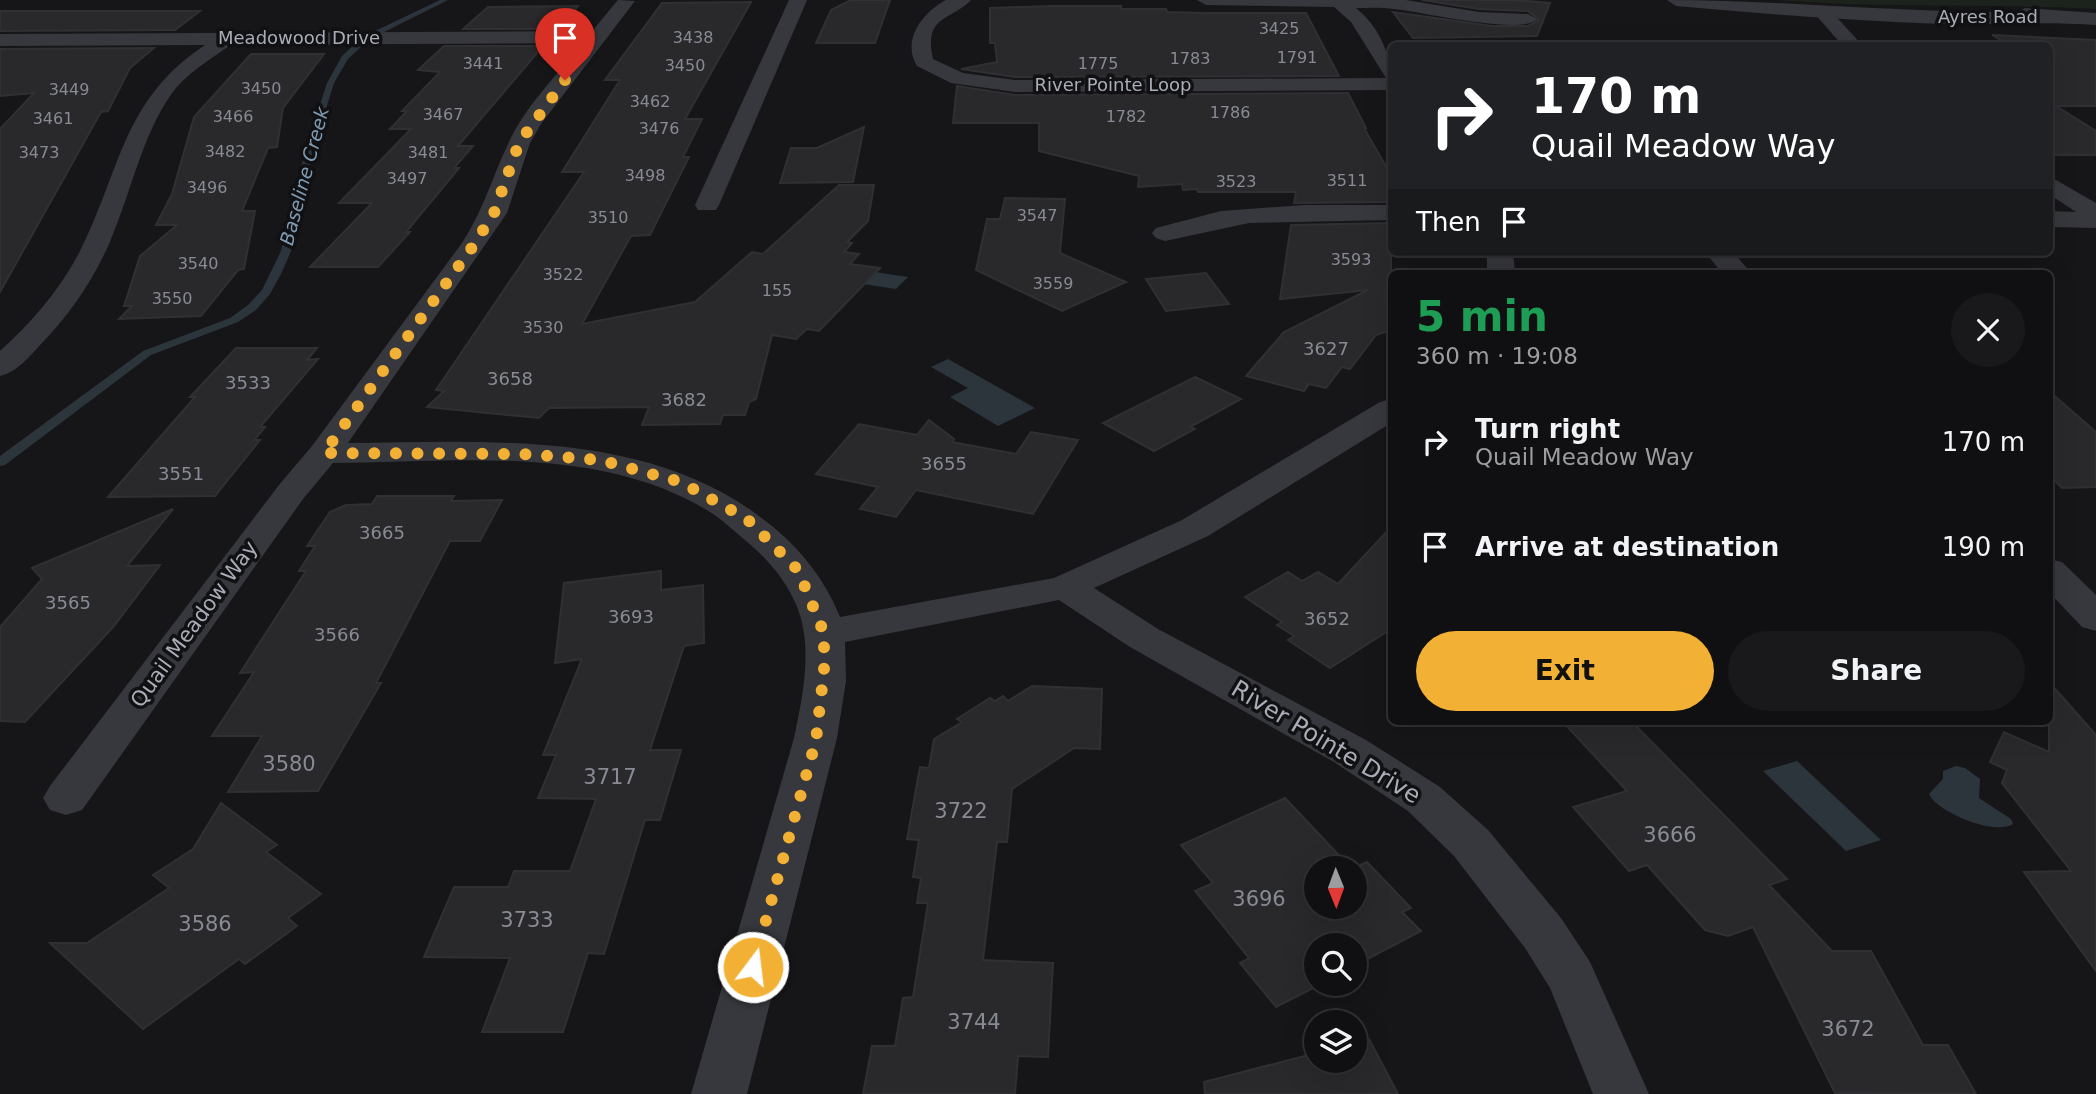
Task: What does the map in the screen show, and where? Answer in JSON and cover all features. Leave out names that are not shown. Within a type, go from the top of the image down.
[{"type":"street","points":[[708,205],[798,0]]},
{"type":"street","name":"River Pointe Loop","points":[[962,0],[938,9],[929,18],[921,50],[923,62],[958,79],[1015,86],[1388,84]]},
{"type":"street","points":[[1206,0],[1405,4],[1474,16],[1528,19]]},
{"type":"street","name":"Ayres Road","points":[[1676,0],[1823,13],[1982,20],[2051,17],[2096,19]]},
{"type":"street","name":"Quail Meadow Way","points":[[66,797],[291,492],[324,453],[473,246],[494,213],[519,143],[531,122],[626,1]]},
{"type":"street","points":[[1337,1],[1358,19],[1388,68]]},
{"type":"street","points":[[1823,13],[1850,42]]},
{"type":"street","name":"Meadowood Drive","points":[[0,40],[598,37]]},
{"type":"street","points":[[0,367],[24,347],[84,268],[158,96],[181,71],[226,39]]},
{"type":"street","points":[[2053,186],[2096,214]]},
{"type":"street","points":[[1165,233],[1202,220],[1245,214],[1388,213]]},
{"type":"street","points":[[2053,219],[2096,220]]},
{"type":"street","points":[[1722,256],[1734,270]]},
{"type":"street","points":[[824,633],[995,603],[1065,587],[1195,528],[1388,411]]},
{"type":"street","points":[[324,453],[523,454],[600,460],[681,482],[747,519],[798,570],[824,633],[824,670],[816,740],[719,1094]]},
{"type":"street","points":[[2053,574],[2096,618]]},
{"type":"street","name":"River Pointe Drive","points":[[1065,587],[1144,638],[1350,751],[1424,799],[1471,843],[1543,933],[1572,978],[1621,1094]]},
{"type":"shaded area","points":[[1777,0],[2096,0],[2096,9],[1817,3]]},
{"type":"shaded area","points":[[855,269],[908,277],[896,289],[843,281]]},
{"type":"shaded area","points":[[948,359],[1035,408],[998,426],[950,397],[968,388],[931,367]]},
{"type":"shaded area","points":[[1797,761],[1881,840],[1846,851],[1763,771]]},
{"type":"shaded area","points":[[1956,766],[1965,768],[1980,779],[1979,798],[2011,819],[2013,824],[2004,827],[1980,825],[1954,815],[1934,801],[1929,794],[1943,779],[1943,771]]},
{"type":"building","points":[[851,0],[890,0],[875,43],[816,43],[831,10]]},
{"type":"building","points":[[1422,0],[1516,0],[1550,3],[1537,36],[1413,38],[1393,12],[1492,26],[1528,26],[1539,20],[1528,11],[1479,9]]},
{"type":"building","points":[[751,2],[685,119],[702,119],[683,157],[689,157],[650,235],[631,236],[582,324],[695,302],[752,252],[763,254],[839,185],[874,185],[868,221],[847,242],[852,243],[844,252],[859,254],[850,264],[880,268],[819,331],[807,329],[796,339],[772,335],[756,399],[749,402],[745,415],[723,415],[720,424],[642,425],[649,407],[549,408],[539,418],[427,407],[444,391],[436,390],[584,172],[562,172],[620,80],[605,80],[662,3]]},
{"type":"building","points":[[578,6],[558,29],[463,29],[488,7]]},
{"type":"building","points":[[1121,6],[1121,9],[1166,9],[1167,12],[1203,13],[1306,13],[1339,76],[1015,77],[961,69],[997,62],[995,43],[990,43],[990,8]]},
{"type":"building","points":[[0,11],[200,11],[175,30],[0,31]]},
{"type":"building","points":[[1992,35],[2096,40],[2096,106],[2056,106],[2096,131],[2096,155],[2053,155],[2053,42],[2004,42]]},
{"type":"building","points":[[444,46],[543,46],[458,146],[473,146],[454,168],[459,168],[406,232],[410,232],[378,267],[310,267],[372,203],[339,203],[411,129],[390,129],[407,111],[402,111],[440,72],[418,70]]},
{"type":"building","points":[[154,48],[130,68],[108,111],[101,112],[0,292],[0,129],[34,93],[0,96],[0,49]]},
{"type":"building","points":[[251,54],[324,54],[283,108],[277,147],[268,148],[242,211],[255,211],[244,269],[238,270],[201,316],[119,319],[132,306],[124,306],[140,256],[177,225],[156,225],[172,194],[194,117]]},
{"type":"building","points":[[957,86],[1015,95],[1348,93],[1388,170],[1388,202],[1294,203],[1296,192],[1198,192],[1197,189],[1183,190],[1182,184],[1138,187],[1139,176],[1039,151],[1039,123],[953,123]]},
{"type":"building","points":[[864,127],[853,182],[780,183],[791,148],[817,148]]},
{"type":"building","points":[[1005,198],[1065,199],[1060,253],[1126,282],[1062,311],[976,270],[987,219],[1000,219]]},
{"type":"building","points":[[1388,223],[1388,256],[1391,256],[1391,270],[1388,270],[1388,331],[1376,335],[1350,369],[1342,367],[1326,388],[1309,384],[1304,391],[1246,376],[1284,332],[1368,290],[1280,299],[1291,225]]},
{"type":"building","points":[[1206,273],[1229,304],[1166,311],[1146,279]]},
{"type":"building","points":[[236,348],[317,348],[307,360],[318,359],[260,427],[265,427],[254,440],[260,440],[215,496],[108,497],[195,397],[190,397]]},
{"type":"building","points":[[1195,377],[1241,399],[1190,427],[1195,429],[1154,451],[1103,423]]},
{"type":"building","points":[[2053,394],[2096,432],[2096,487],[2062,488],[2053,479]]},
{"type":"building","points":[[929,420],[954,439],[952,442],[1016,454],[1031,432],[1078,440],[1033,514],[916,490],[896,517],[860,509],[878,487],[816,474],[859,424],[917,435]]},
{"type":"building","points":[[377,496],[454,496],[451,501],[502,500],[480,541],[450,541],[376,683],[381,683],[318,791],[228,792],[262,736],[212,736],[254,672],[240,673],[306,571],[299,571],[315,546],[307,546],[330,512],[346,505],[372,504]]},
{"type":"building","points":[[173,509],[127,566],[160,565],[114,626],[25,722],[0,721],[0,627],[42,579],[32,568]]},
{"type":"building","points":[[1388,530],[1388,631],[1330,668],[1288,640],[1294,636],[1277,625],[1282,622],[1245,597],[1288,572],[1302,581],[1318,572],[1338,584]]},
{"type":"building","points":[[661,571],[661,590],[703,585],[704,643],[684,646],[650,750],[681,750],[660,820],[645,820],[604,954],[588,953],[563,1032],[482,1032],[510,958],[424,957],[454,887],[508,887],[514,871],[570,871],[596,799],[538,798],[556,755],[543,755],[582,659],[555,663],[564,583]]},
{"type":"building","points":[[1032,686],[1102,689],[1100,749],[1074,748],[1012,789],[1007,842],[997,842],[983,960],[1053,963],[1048,1057],[1018,1056],[1015,1094],[863,1094],[872,1046],[895,1046],[903,998],[913,997],[928,903],[917,903],[921,878],[913,877],[919,840],[907,839],[920,767],[929,768],[934,739],[962,722],[957,719],[990,698],[995,701],[1003,696],[1008,701]]},
{"type":"building","points":[[2053,687],[2096,735],[2096,971],[2024,872],[2071,871],[2002,783],[2007,770],[1990,762],[2004,732],[2049,752],[2049,725],[2053,725]]},
{"type":"building","points":[[1566,725],[1635,725],[1787,879],[1769,885],[1832,951],[1871,951],[1923,1045],[1948,1045],[1976,1094],[1835,1093],[1753,927],[1728,936],[1705,930],[1647,865],[1629,871],[1573,807],[1627,791]]},
{"type":"building","points":[[1285,798],[1340,856],[1304,856],[1304,919],[1367,919],[1367,862],[1411,908],[1402,912],[1421,931],[1367,959],[1367,933],[1304,933],[1304,993],[1276,1007],[1240,963],[1249,958],[1195,891],[1213,883],[1181,845]]},
{"type":"building","points":[[221,803],[277,845],[266,852],[321,894],[288,918],[297,926],[245,964],[239,959],[143,1029],[50,943],[87,943],[169,888],[153,875],[193,849]]},
{"type":"building","points":[[1367,1040],[1398,1094],[1205,1094],[1204,1082],[1304,1056],[1304,1073],[1367,1073]]},
{"type":"waterway","name":"Baseline Creek","points":[[377,32],[445,0]]},
{"type":"waterway","name":"Baseline Creek","points":[[0,462],[147,353],[234,320],[252,308],[266,292],[286,251],[309,151],[331,83],[339,66],[360,44]]},
{"type":"route","points":[[565,80],[531,122],[519,143],[494,213],[473,246],[324,453],[523,454],[600,460],[681,482],[747,519],[798,570],[813,600],[824,633],[824,670],[816,740],[753,967]]}]
